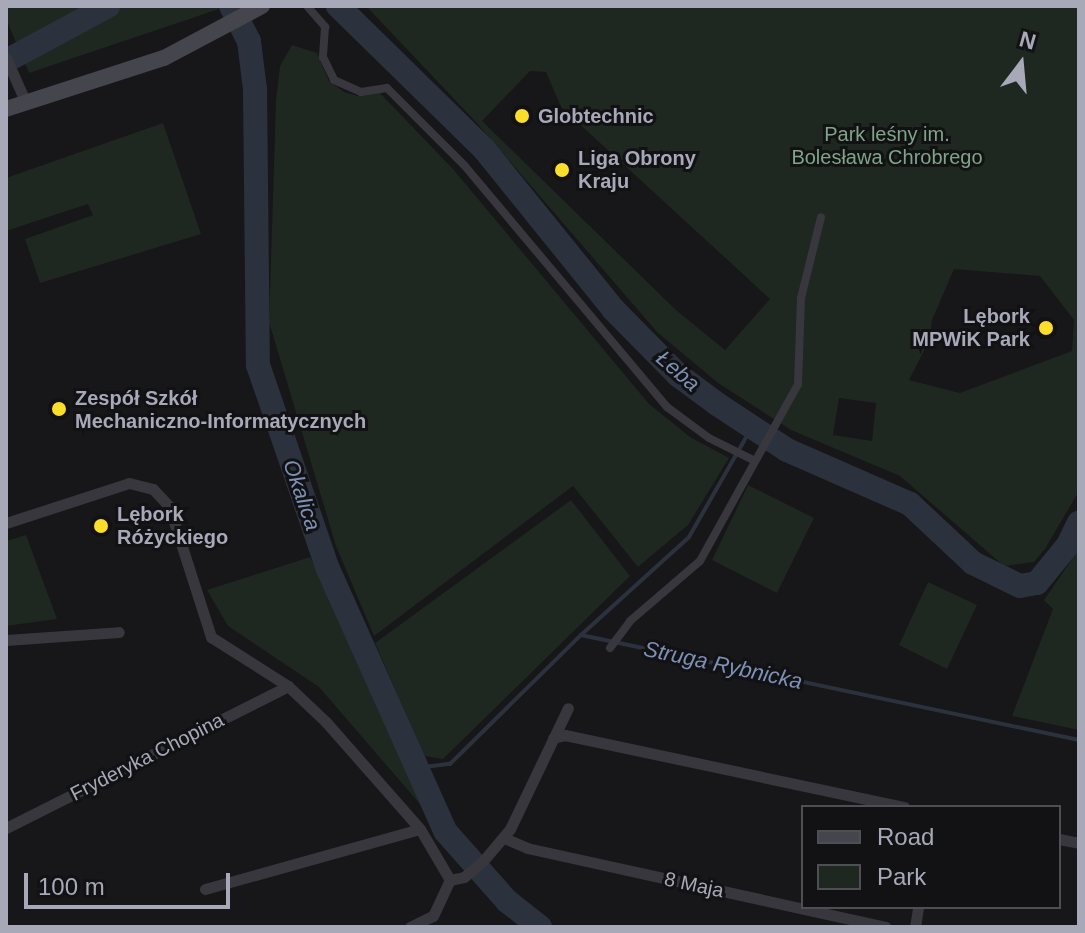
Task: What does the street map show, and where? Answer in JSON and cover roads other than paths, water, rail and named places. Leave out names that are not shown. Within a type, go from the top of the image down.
[{"type":"main road","points":[[6,109],[202,42],[262,6]]},
{"type":"street","points":[[307,6],[325,27],[323,57],[334,80],[361,92],[387,88],[464,165],[667,407],[753,460]]},
{"type":"street","points":[[6,58],[26,103]]},
{"type":"street","points":[[610,648],[700,561],[753,460],[798,384],[801,298],[821,217]]},
{"type":"street","points":[[6,523],[129,483],[153,489],[169,506],[211,637],[288,686],[420,829],[450,880]]},
{"type":"street","points":[[6,640],[119,632]]},
{"type":"street","name":"Fryderyka Chopina","points":[[6,828],[288,686]]},
{"type":"street","points":[[410,927],[433,916],[450,880],[469,873],[504,838],[568,708]]},
{"type":"street","points":[[553,738],[565,735],[895,805]]},
{"type":"street","points":[[205,889],[420,829]]},
{"type":"street","name":"8 Maja","points":[[504,838],[527,848],[801,908]]},
{"type":"street","name":"8 Maja","points":[[803,909],[885,927]]},
{"type":"waterway","name":"Okalica","points":[[6,61],[108,6]]},
{"type":"waterway","name":"Okalica","points":[[231,6],[249,41],[255,89],[258,365],[328,569],[445,831],[507,901],[540,927]]},
{"type":"waterway","name":"Łeba","points":[[338,6],[484,149],[613,309],[678,375],[717,404],[787,450],[910,504],[973,563],[1020,586],[1037,583],[1068,545],[1079,522]]},
{"type":"waterway","points":[[581,635],[689,537],[752,427]]},
{"type":"waterway","name":"Struga Rybnicka","points":[[416,768],[450,764],[581,635],[1079,740]]},
{"type":"place","name":"Globtechnic","points":[[522,116]]},
{"type":"place","name":"Liga Obrony Kraju","points":[[562,170]]},
{"type":"place","name":"Lębork MPWiK Park","points":[[1046,328]]},
{"type":"place","name":"Zespół Szkół Mechaniczno-Informatycznych","points":[[59,409]]},
{"type":"place","name":"Lębork Różyckiego","points":[[101,526]]},
{"type":"park label","name":"Park leśny im. Bolesława Chrobrego","points":[[887,146]]}]
